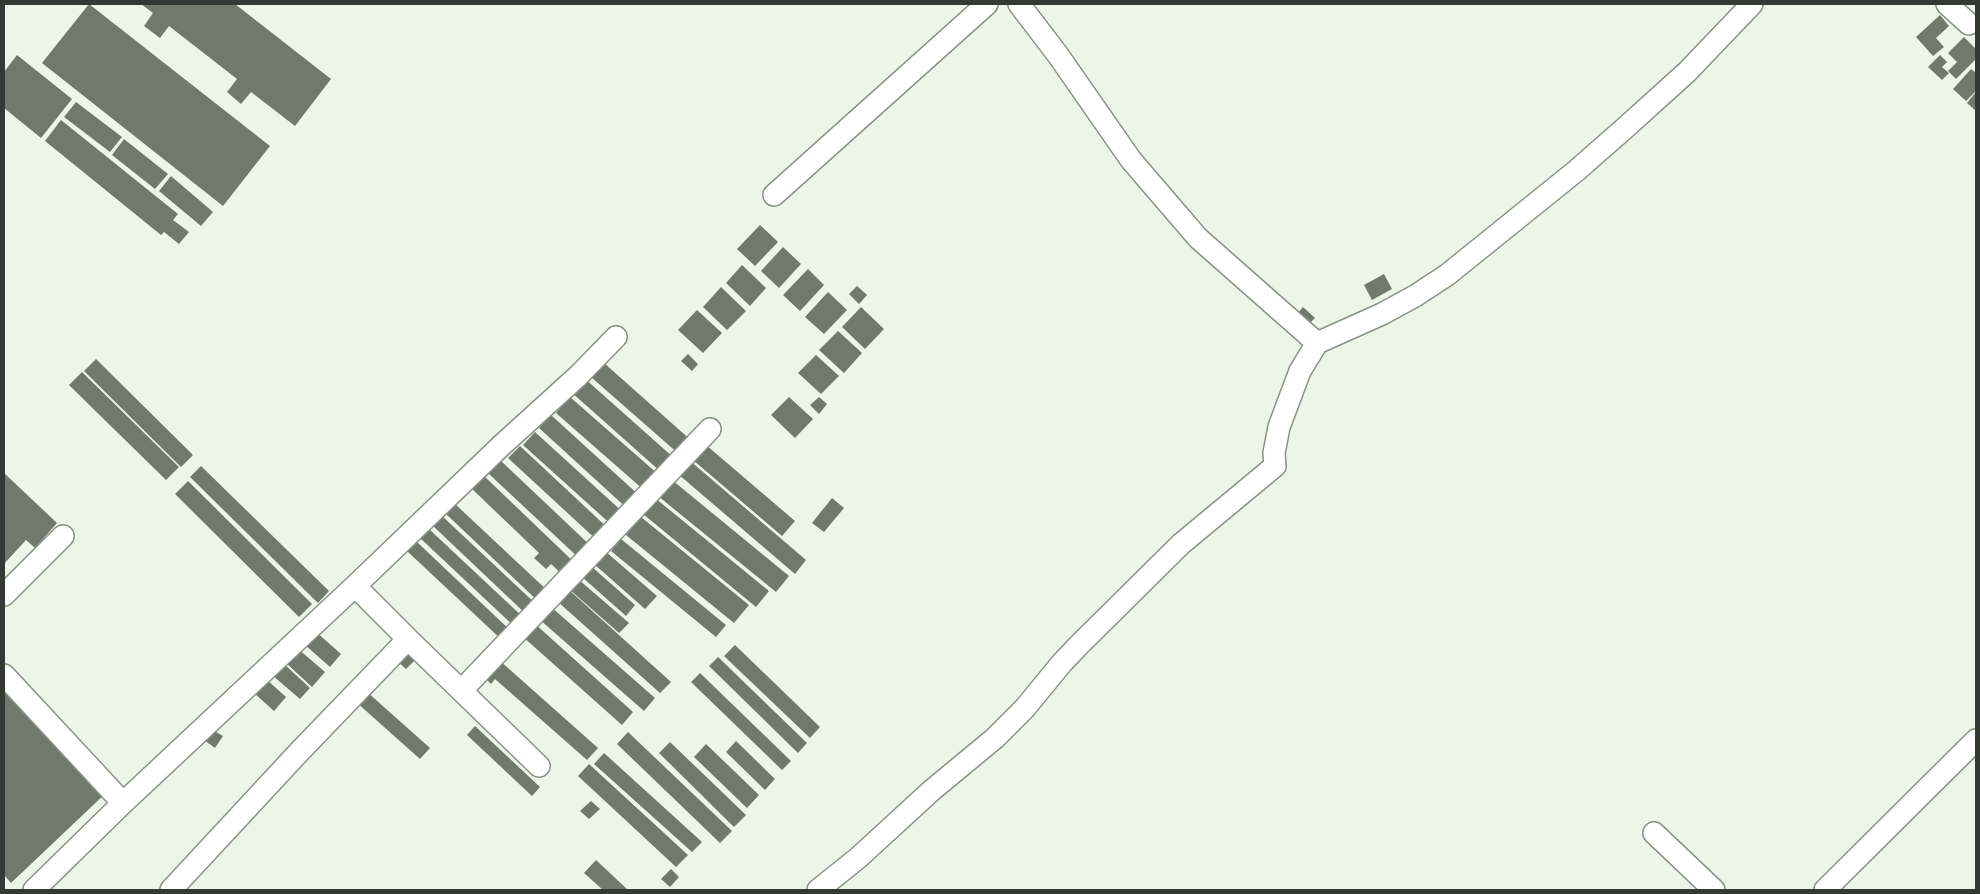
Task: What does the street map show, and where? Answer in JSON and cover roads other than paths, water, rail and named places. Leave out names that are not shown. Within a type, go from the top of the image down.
[{"type":"street","points":[[774,195],[987,4]]},
{"type":"street","points":[[1019,4],[1058,55],[1131,160],[1198,238],[1317,343]]},
{"type":"street","points":[[818,890],[858,858],[931,791],[995,738],[1025,708],[1066,658],[1181,544],[1275,466],[1274,453],[1279,427],[1300,371],[1317,343],[1415,296],[1447,275],[1576,171],[1625,128],[1687,72],[1752,4]]},
{"type":"street","points":[[1947,4],[1974,23]]},
{"type":"street","points":[[34,890],[123,802],[355,586],[503,444],[578,376],[616,337]]},
{"type":"street","points":[[462,690],[710,429]]},
{"type":"street","points":[[4,595],[63,536]]},
{"type":"street","points":[[355,586],[539,766]]},
{"type":"street","points":[[171,890],[300,751],[408,639]]},
{"type":"street","points":[[4,675],[123,802]]},
{"type":"street","points":[[1825,890],[1976,740]]},
{"type":"street","points":[[1654,833],[1714,890]]}]
